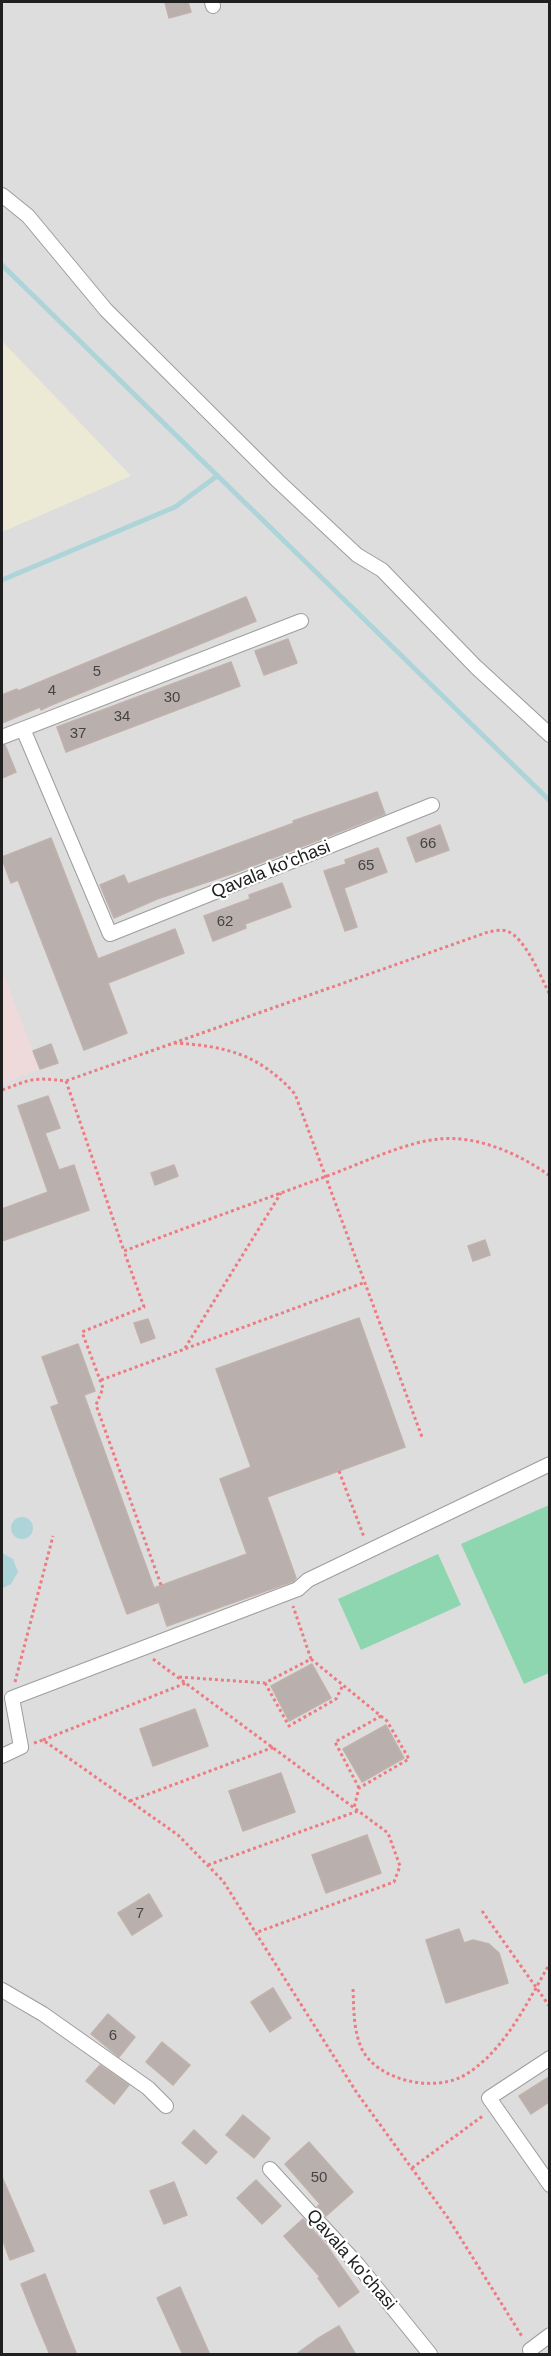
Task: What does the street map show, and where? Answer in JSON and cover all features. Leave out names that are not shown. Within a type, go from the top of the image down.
[{"type":"street","points":[[2,195],[28,216],[106,309],[270,473],[357,555],[382,570],[476,667],[549,735]]},
{"type":"street","points":[[2,737],[301,621]]},
{"type":"street","name":"Qavala ko'chasi","points":[[23,729],[110,934],[432,806]]},
{"type":"street","points":[[2,1756],[21,1747],[12,1698],[298,1589],[308,1580],[549,1464]]},
{"type":"street","points":[[2,1990],[43,2014],[148,2088],[166,2106]]},
{"type":"street","points":[[549,2058],[489,2098],[549,2185]]},
{"type":"street","name":"Qavala ko'chasi","points":[[270,2169],[358,2265],[430,2355]]},
{"type":"street","points":[[530,2350],[549,2335]]},
{"type":"path","points":[[2,1090],[29,1079],[44,1077],[66,1081],[488,932],[501,930],[515,936],[525,948],[549,995]]},
{"type":"path","points":[[173,1043],[208,1045],[236,1051],[260,1063],[281,1078],[295,1094],[363,1283],[422,1437]]},
{"type":"path","points":[[66,1081],[144,1307],[82,1332],[103,1388],[96,1405],[161,1585]]},
{"type":"path","points":[[124,1251],[282,1191],[439,1138],[468,1140],[493,1146],[549,1176]]},
{"type":"path","points":[[184,1349],[282,1191]]},
{"type":"path","points":[[100,1381],[363,1283]]},
{"type":"path","points":[[339,1471],[369,1550]]},
{"type":"path","points":[[12,1698],[53,1536]]},
{"type":"path","points":[[289,1592],[311,1659],[387,1721],[409,1759],[359,1788]]},
{"type":"path","points":[[140,1649],[388,1833],[400,1866],[394,1882],[255,1933]]},
{"type":"path","points":[[177,1677],[265,1683],[311,1659]]},
{"type":"path","points":[[21,1747],[186,1683]]},
{"type":"path","points":[[265,1683],[289,1726],[336,1699],[343,1685]]},
{"type":"path","points":[[356,1810],[359,1788],[335,1742],[381,1716]]},
{"type":"path","points":[[43,1740],[178,1835],[223,1881],[357,2093],[448,2218],[530,2350]]},
{"type":"path","points":[[130,1801],[274,1747]]},
{"type":"path","points":[[208,1865],[356,1810]]},
{"type":"path","points":[[482,1911],[549,2007]]},
{"type":"path","points":[[353,1989],[354,2024],[362,2050],[379,2070],[410,2082],[436,2083],[461,2078],[486,2059],[509,2033],[549,1963]]},
{"type":"path","points":[[412,2169],[495,2106]]},
{"type":"shaded area","points":[[2,2],[549,2],[549,2354],[2,2354]]},
{"type":"shaded area","points":[[2,341],[131,476],[2,532]]},
{"type":"shaded area","points":[[2,970],[40,1069],[2,1084]]},
{"type":"green space","points":[[549,1505],[549,1673],[524,1684],[461,1544]]},
{"type":"green space","points":[[438,1554],[461,1605],[361,1650],[338,1599]]},
{"type":"water","points":[[22,1517],[30,1520],[33,1528],[30,1536],[22,1539],[14,1536],[11,1528],[14,1520]]},
{"type":"water","points":[[2,1553],[13,1559],[18,1572],[11,1584],[3,1588]]},
{"type":"building","points":[[165,2],[188,2],[191,12],[169,18]]},
{"type":"building","points":[[246,597],[256,621],[41,710],[40,707],[2,723],[2,695],[17,689],[18,691]]},
{"type":"building","points":[[288,639],[297,663],[264,675],[255,651]]},
{"type":"building","points":[[231,662],[240,686],[66,752],[57,727]]},
{"type":"building","points":[[5,745],[16,772],[2,778],[2,746]]},
{"type":"building","points":[[377,792],[385,814],[237,872],[157,899],[114,918],[100,885],[124,875],[128,884],[294,823],[293,821]]},
{"type":"building","points":[[440,825],[449,850],[416,862],[407,838]]},
{"type":"building","points":[[51,838],[98,959],[175,929],[184,953],[108,983],[127,1033],[84,1050],[18,880],[11,883],[2,859],[2,857]]},
{"type":"building","points":[[378,848],[387,872],[344,888],[357,927],[345,931],[324,871],[346,864],[345,860]]},
{"type":"building","points":[[282,883],[291,907],[245,924],[246,928],[213,941],[204,916],[250,899],[249,895]]},
{"type":"building","points":[[51,1044],[58,1063],[40,1069],[33,1051]]},
{"type":"building","points":[[48,1096],[60,1128],[45,1133],[59,1170],[74,1165],[89,1210],[2,1241],[2,1209],[48,1192],[18,1106]]},
{"type":"building","points":[[174,1165],[178,1176],[155,1185],[151,1173]]},
{"type":"building","points":[[485,1240],[490,1255],[473,1261],[468,1246]]},
{"type":"building","points":[[359,1318],[405,1447],[267,1497],[296,1578],[294,1581],[167,1626],[159,1602],[127,1614],[51,1407],[59,1404],[42,1357],[78,1344],[95,1391],[84,1395],[154,1588],[247,1554],[220,1479],[251,1467],[216,1369]]},
{"type":"building","points":[[148,1319],[155,1338],[141,1343],[134,1323]]},
{"type":"building","points":[[312,1664],[331,1698],[289,1721],[271,1686]]},
{"type":"building","points":[[195,1709],[208,1746],[153,1766],[140,1729]]},
{"type":"building","points":[[386,1725],[404,1758],[362,1782],[343,1749]]},
{"type":"building","points":[[281,1773],[295,1812],[243,1831],[229,1791]]},
{"type":"building","points":[[367,1835],[381,1873],[326,1893],[312,1855]]},
{"type":"building","points":[[149,1894],[162,1916],[132,1935],[118,1913]]},
{"type":"building","points":[[459,1929],[464,1943],[473,1940],[489,1944],[499,1953],[508,1983],[446,2003],[426,1940]]},
{"type":"building","points":[[273,1988],[291,2018],[270,2032],[251,2002]]},
{"type":"building","points":[[108,2014],[135,2037],[119,2057],[91,2034]]},
{"type":"building","points":[[162,2042],[190,2065],[173,2085],[146,2062]]},
{"type":"building","points":[[100,2065],[129,2085],[114,2104],[86,2081]]},
{"type":"building","points":[[549,2077],[549,2102],[531,2114],[519,2096]]},
{"type":"building","points":[[243,2115],[270,2138],[254,2158],[226,2135]]},
{"type":"building","points":[[194,2130],[217,2152],[206,2164],[182,2143]]},
{"type":"building","points":[[309,2142],[353,2192],[326,2216],[317,2207],[320,2204],[285,2164]]},
{"type":"building","points":[[2,2177],[34,2251],[10,2260],[2,2238]]},
{"type":"building","points":[[256,2180],[281,2206],[262,2224],[237,2198]]},
{"type":"building","points":[[174,2182],[187,2215],[164,2224],[150,2191]]},
{"type":"building","points":[[303,2219],[327,2246],[359,2292],[339,2307],[318,2278],[320,2277],[284,2236]]},
{"type":"building","points":[[45,2274],[77,2355],[50,2355],[34,2317],[21,2284]]},
{"type":"building","points":[[180,2287],[210,2355],[183,2355],[157,2298]]},
{"type":"building","points":[[339,2326],[356,2355],[295,2355],[317,2339]]},
{"type":"waterway","points":[[2,265],[550,801]]},
{"type":"waterway","points":[[2,580],[175,507],[217,476]]}]
